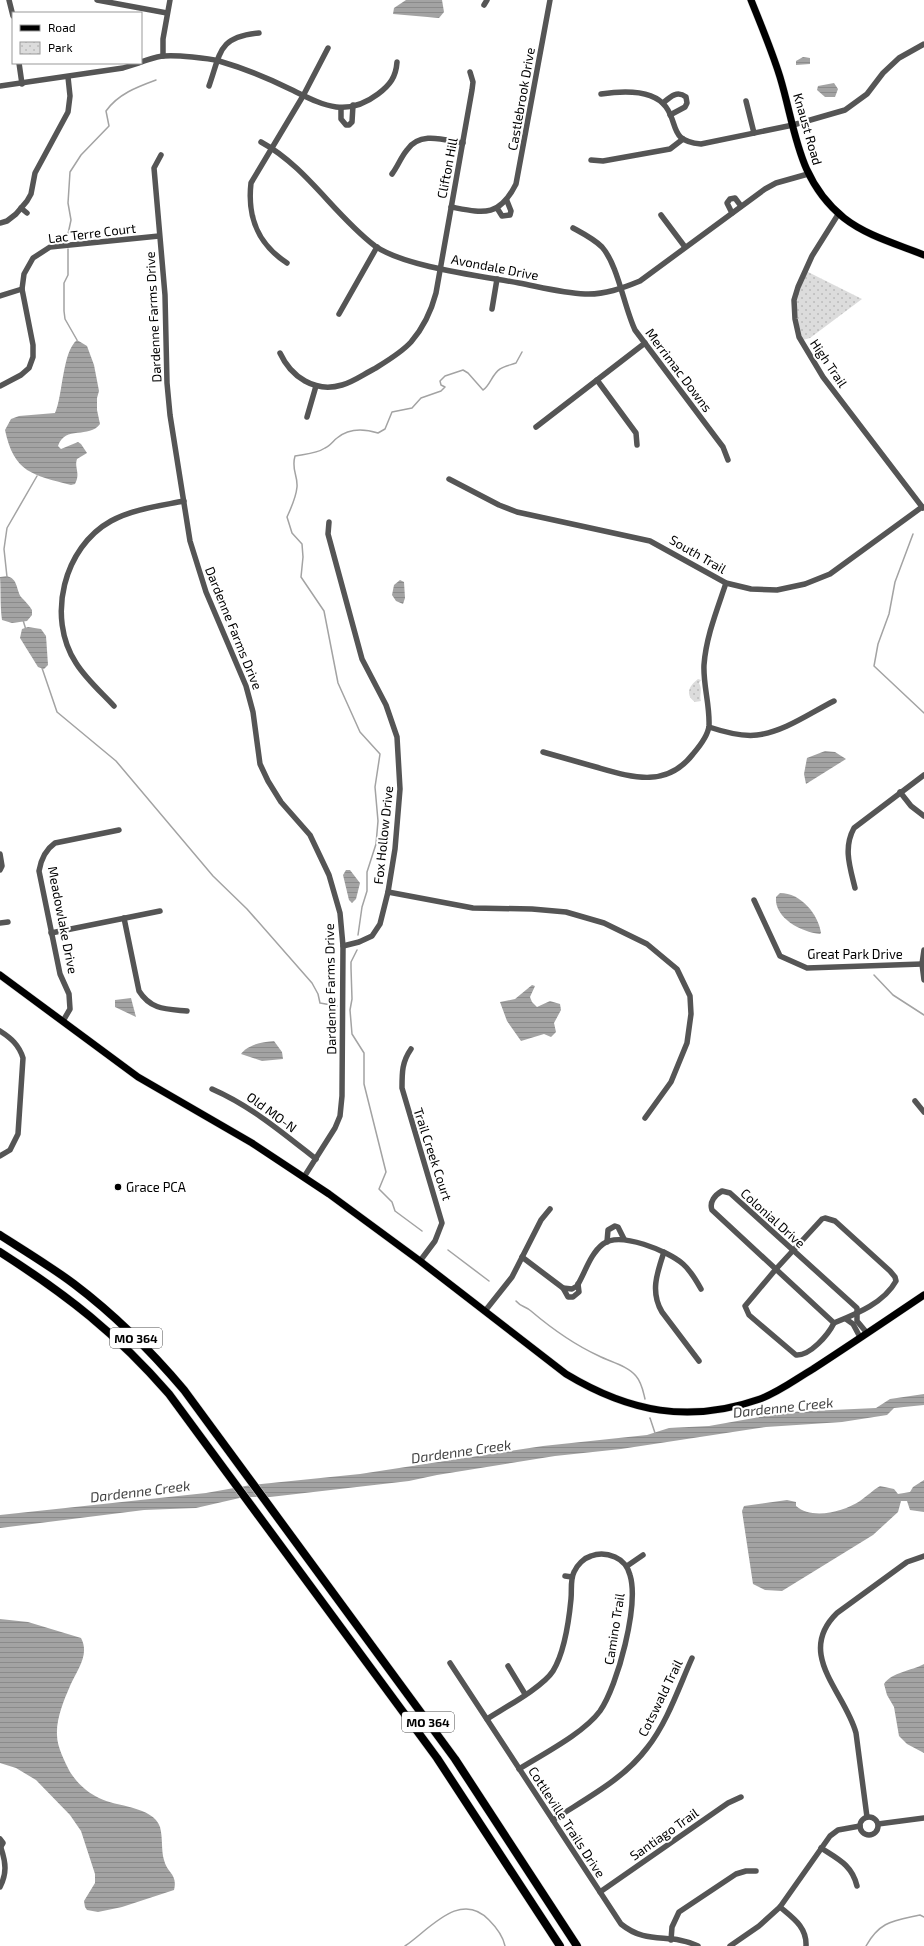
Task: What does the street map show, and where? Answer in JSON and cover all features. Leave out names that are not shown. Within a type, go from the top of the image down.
[{"type":"highway","name":"MO 364","points":[[0,1235],[74,1284],[129,1331],[184,1390],[455,1759],[577,1946]]},
{"type":"highway","name":"MO 364","points":[[0,1252],[64,1295],[119,1341],[169,1394],[441,1764],[560,1946]]},
{"type":"main road","name":"Knaust Road","points":[[751,0],[779,71],[800,155],[808,174],[823,197],[839,213],[867,232],[924,255]]},
{"type":"main road","points":[[0,975],[138,1077],[252,1143],[304,1177],[420,1261],[566,1374],[587,1387],[612,1399],[640,1407],[665,1411],[691,1412],[723,1408],[760,1399],[779,1390],[924,1295]]},
{"type":"street","points":[[9,0],[12,12]]},
{"type":"street","points":[[97,0],[167,13]]},
{"type":"street","points":[[163,56],[167,13],[170,0]]},
{"type":"street","name":"Castlebrook Drive","points":[[451,207],[483,212],[497,208],[507,201],[516,184],[550,0]]},
{"type":"street","points":[[209,86],[221,52],[231,40],[241,35],[259,33]]},
{"type":"street","points":[[601,94],[612,92],[645,94],[653,96],[663,103],[670,115],[673,127],[683,139],[693,144],[701,144],[792,125],[845,110],[866,94],[883,73],[899,58],[924,44]]},
{"type":"street","points":[[287,263],[275,255],[260,237],[251,208],[250,196],[252,183],[303,96],[328,48]]},
{"type":"street","points":[[142,62],[163,56],[218,60],[290,89],[319,104],[341,108],[372,99],[389,84],[396,73],[397,62]]},
{"type":"street","points":[[19,64],[22,84]]},
{"type":"street","points":[[0,86],[22,84],[123,68],[137,64]]},
{"type":"street","name":"Clifton Hill","points":[[316,386],[333,387],[351,382],[392,358],[419,332],[427,319],[436,293],[463,143],[473,82],[470,72]]},
{"type":"street","points":[[0,224],[7,221],[22,208],[31,194],[35,173],[68,112],[70,96],[68,76]]},
{"type":"street","points":[[663,103],[676,94],[680,93],[686,97],[686,107],[670,115]]},
{"type":"street","points":[[746,101],[754,133]]},
{"type":"street","points":[[341,108],[342,118],[346,125],[349,125],[352,122],[353,105]]},
{"type":"street","points":[[392,174],[407,149],[418,141],[430,138],[463,143]]},
{"type":"street","points":[[590,160],[603,161],[670,149],[683,139]]},
{"type":"street","name":"Avondale Drive","points":[[261,142],[291,162],[353,229],[377,247],[408,260],[440,268],[585,294],[602,293],[620,289],[640,281],[771,185],[808,174]]},
{"type":"street","name":"Dardenne Farms Drive","points":[[161,155],[154,168],[165,295],[167,383],[174,447],[190,541],[206,592],[246,686],[253,712],[260,764],[268,781],[281,802],[310,836],[317,848],[329,875],[340,913],[343,946],[342,1096],[340,1116],[331,1137],[304,1177]]},
{"type":"street","points":[[732,213],[727,203],[730,199],[735,198],[741,206]]},
{"type":"street","name":"Castlebrook Drive","points":[[497,208],[502,216],[510,215],[511,211],[507,201]]},
{"type":"street","points":[[22,208],[27,213]]},
{"type":"street","name":"High Trail","points":[[839,213],[812,256],[798,287],[794,300],[795,319],[799,337],[823,377],[923,508]]},
{"type":"street","points":[[661,215],[685,247]]},
{"type":"street","name":"Merrimac Downs","points":[[574,228],[593,239],[603,248],[610,260],[629,318],[635,330],[723,447],[728,460]]},
{"type":"street","name":"Lac Terre Court","points":[[0,386],[21,375],[28,368],[33,357],[33,345],[22,289],[24,274],[28,265],[41,251],[50,247],[159,236]]},
{"type":"street","points":[[338,314],[377,247]]},
{"type":"street","points":[[492,309],[497,279]]},
{"type":"street","points":[[0,296],[22,289]]},
{"type":"street","points":[[536,427],[645,343]]},
{"type":"street","points":[[280,353],[284,361],[297,377],[316,386],[307,418]]},
{"type":"street","points":[[597,380],[636,433],[637,445]]},
{"type":"street","name":"South Trail","points":[[449,479],[499,505],[517,512],[650,541],[726,583],[752,589],[777,590],[791,588],[818,579],[840,568],[923,508]]},
{"type":"street","points":[[114,706],[75,662],[66,640],[62,619],[64,584],[75,558],[86,543],[111,521],[139,510],[184,501]]},
{"type":"street","name":"Fox Hollow Drive","points":[[329,522],[328,534],[362,659],[386,705],[397,737],[400,789],[395,848],[388,892],[380,924],[372,936],[359,942],[343,946]]},
{"type":"street","points":[[543,752],[626,776],[654,778],[667,774],[681,767],[701,744],[709,727],[704,665],[714,619],[726,583]]},
{"type":"street","points":[[709,727],[745,735],[766,734],[786,726],[834,701]]},
{"type":"street","points":[[855,888],[847,850],[850,835],[854,828],[924,775]]},
{"type":"street","points":[[900,792],[911,806],[924,816]]},
{"type":"street","name":"Meadowlake Drive","points":[[63,1021],[70,1009],[69,994],[60,974],[39,871],[45,852],[55,843],[119,830]]},
{"type":"street","points":[[0,854],[2,866],[0,870]]},
{"type":"street","points":[[388,892],[473,908],[532,909],[566,912],[604,923],[648,944],[671,964],[677,970],[690,996],[691,1014],[687,1043],[671,1082],[645,1118]]},
{"type":"street","name":"Great Park Drive","points":[[754,900],[780,956],[807,968],[922,964]]},
{"type":"street","points":[[51,933],[160,910]]},
{"type":"street","points":[[124,918],[139,991],[151,1004],[165,1008],[187,1011]]},
{"type":"street","points":[[0,923],[8,922]]},
{"type":"street","points":[[924,950],[922,964],[924,980]]},
{"type":"street","points":[[0,1031],[15,1043],[23,1058],[18,1134],[10,1150],[0,1156]]},
{"type":"street","name":"Trail Creek Court","points":[[411,1049],[404,1059],[402,1088],[442,1223],[441,1231],[420,1261]]},
{"type":"street","name":"Old MO-N","points":[[212,1089],[234,1099],[254,1111],[316,1159]]},
{"type":"street","points":[[915,1101],[924,1112]]},
{"type":"street","name":"Colonial Drive","points":[[834,1323],[712,1210],[711,1202],[720,1192],[730,1193],[857,1308],[857,1320],[867,1333]]},
{"type":"street","points":[[485,1311],[508,1282],[542,1220],[550,1209]]},
{"type":"street","points":[[831,1218],[895,1277],[894,1285],[886,1294],[857,1313],[834,1323],[829,1333],[819,1343],[803,1354],[796,1355],[745,1310],[746,1304],[758,1289],[794,1251],[822,1219],[831,1218]]},
{"type":"street","points":[[606,1242],[608,1230],[615,1226],[618,1227],[624,1239]]},
{"type":"street","points":[[522,1257],[563,1288],[572,1289],[578,1284],[594,1253],[606,1242],[624,1239],[664,1252],[683,1264],[692,1273],[701,1289]]},
{"type":"street","points":[[664,1252],[655,1282],[655,1291],[658,1304],[662,1312],[699,1362]]},
{"type":"street","points":[[846,1319],[853,1324],[860,1337]]},
{"type":"street","points":[[487,1719],[549,1676],[560,1657],[571,1601],[572,1577],[577,1566],[592,1556],[608,1555],[618,1559],[627,1566],[643,1555]]},
{"type":"street","points":[[867,1818],[856,1733],[852,1721],[823,1666],[820,1649],[822,1638],[829,1622],[837,1613],[907,1562],[924,1556]]},
{"type":"street","name":"Camino Trail","points":[[519,1769],[589,1723],[606,1701],[620,1666],[630,1613],[632,1582],[627,1566]]},
{"type":"street","points":[[565,1576],[572,1577]]},
{"type":"street","name":"Cotswald Trail","points":[[553,1820],[614,1780],[642,1755],[659,1730],[692,1658]]},
{"type":"street","name":"Cottleville Trails Drive","points":[[450,1662],[621,1924],[633,1934],[648,1940],[686,1941],[698,1946]]},
{"type":"street","points":[[508,1666],[525,1694]]},
{"type":"street","name":"Santiago Trail","points":[[600,1892],[728,1803],[741,1797]]},
{"type":"street","points":[[867,1818],[875,1819],[878,1824],[878,1830],[871,1835],[862,1832],[860,1826],[862,1821],[867,1818]]},
{"type":"street","points":[[878,1824],[924,1818]]},
{"type":"street","points":[[730,1946],[759,1926],[780,1907],[830,1836],[838,1830],[860,1826]]},
{"type":"street","points":[[0,1839],[3,1843],[0,1848],[6,1864],[5,1878],[0,1887]]},
{"type":"street","points":[[821,1848],[847,1865],[853,1874],[856,1886]]},
{"type":"street","points":[[671,1940],[672,1927],[679,1912],[736,1874],[746,1871],[756,1871]]},
{"type":"street","points":[[780,1907],[802,1928],[806,1938],[806,1946]]},
{"type":"green space","points":[[806,271],[862,299],[810,338],[803,340],[800,336],[796,300]]},
{"type":"green space","points":[[698,679],[701,680],[699,683],[701,688],[701,701],[695,702],[690,696],[689,690]]},
{"type":"shaded area","points":[[406,0],[442,0],[444,12],[439,18],[393,14],[394,8]]},
{"type":"shaded area","points":[[803,57],[810,58],[810,64],[796,65],[796,61]]},
{"type":"shaded area","points":[[834,83],[838,89],[835,97],[825,97],[817,90],[818,86]]},
{"type":"shaded area","points":[[77,340],[87,346],[94,365],[99,391],[97,398],[97,410],[100,424],[90,431],[66,436],[61,440],[58,446],[61,449],[78,442],[87,453],[77,459],[77,480],[75,484],[71,485],[36,475],[27,470],[20,464],[14,455],[5,430],[11,419],[19,416],[55,413],[58,405],[68,354]]},
{"type":"shaded area","points":[[7,576],[13,579],[19,594],[32,610],[32,615],[27,621],[12,623],[2,620],[0,577]]},
{"type":"shaded area","points":[[400,580],[404,582],[405,598],[403,604],[396,601],[392,595],[394,585]]},
{"type":"shaded area","points":[[28,627],[41,629],[46,636],[48,665],[44,669],[38,667],[20,638],[22,629]]},
{"type":"shaded area","points":[[825,751],[835,752],[846,759],[806,784],[804,774],[807,758]]},
{"type":"shaded area","points":[[346,870],[350,870],[360,883],[356,899],[352,903],[349,900],[343,875]]},
{"type":"shaded area","points":[[780,893],[795,897],[807,906],[816,919],[821,933],[820,934],[797,927],[784,917],[779,911],[777,905],[776,897]]},
{"type":"shaded area","points":[[532,985],[535,986],[530,997],[532,1002],[537,1007],[550,1001],[560,1004],[561,1010],[554,1023],[556,1032],[551,1037],[544,1034],[521,1041],[507,1021],[500,1002],[515,999]]},
{"type":"shaded area","points":[[131,998],[136,1017],[115,1007],[115,1000]]},
{"type":"shaded area","points":[[274,1041],[282,1052],[283,1059],[262,1061],[241,1054],[252,1046]]},
{"type":"shaded area","points":[[924,1394],[924,1405],[894,1408],[887,1415],[842,1422],[766,1427],[621,1449],[555,1456],[409,1481],[270,1497],[244,1497],[196,1508],[144,1510],[0,1528],[0,1515],[206,1493],[251,1485],[360,1474],[543,1446],[647,1435],[669,1428],[709,1426],[788,1412],[876,1408],[890,1399]]},
{"type":"shaded area","points":[[924,1480],[924,1512],[910,1510],[907,1501],[901,1501],[898,1512],[873,1535],[782,1591],[765,1590],[753,1584],[742,1511],[744,1506],[787,1500],[796,1502],[796,1506],[810,1513],[828,1513],[853,1505],[880,1486],[894,1489],[898,1494],[910,1492],[913,1487]]},
{"type":"shaded area","points":[[0,1619],[28,1622],[81,1638],[84,1650],[82,1662],[65,1697],[58,1723],[57,1740],[60,1749],[70,1772],[83,1787],[95,1796],[106,1801],[142,1811],[156,1820],[161,1831],[165,1864],[175,1880],[174,1890],[122,1907],[98,1912],[87,1910],[85,1907],[84,1901],[95,1883],[95,1874],[81,1831],[70,1815],[36,1780],[16,1768],[0,1763]]},
{"type":"shaded area","points":[[924,1664],[924,1753],[907,1744],[899,1736],[894,1707],[887,1695],[884,1684],[887,1680],[897,1674]]},
{"type":"waterway","points":[[68,234],[71,220],[68,203],[70,172],[81,155],[109,126],[106,111],[111,105],[128,92],[156,80]]},
{"type":"waterway","points":[[68,249],[68,275],[64,283],[64,311],[65,319],[77,340]]},
{"type":"waterway","points":[[358,935],[362,907],[367,891],[367,872],[376,844],[378,821],[375,787],[380,754],[360,732],[338,683],[324,611],[301,577],[303,557],[302,544],[292,533],[287,517],[297,487],[297,479],[294,469],[295,456],[322,450],[347,432],[362,430],[378,433],[385,429],[392,412],[412,408],[421,398],[441,391],[445,387],[441,385],[440,381],[445,376],[463,370],[468,373],[483,390],[497,371],[503,367],[516,363],[522,352]]},
{"type":"waterway","points":[[7,577],[4,549],[7,528],[37,476]]},
{"type":"waterway","points":[[913,534],[895,582],[889,614],[878,644],[874,666],[924,713]]},
{"type":"waterway","points":[[23,620],[26,630]]},
{"type":"waterway","points":[[42,668],[57,712],[116,761],[213,876],[247,909],[312,983],[318,994],[320,1003],[337,1006]]},
{"type":"waterway","points":[[357,950],[351,962],[352,999],[350,1010],[352,1034],[364,1053],[364,1084],[386,1172],[379,1189],[392,1202],[395,1211],[422,1231]]},
{"type":"waterway","points":[[874,975],[893,995],[924,1015]]},
{"type":"waterway","points":[[448,1250],[489,1281]]},
{"type":"waterway","points":[[516,1301],[572,1341],[590,1352],[624,1367],[633,1373],[640,1381],[645,1399]]},
{"type":"waterway","points":[[650,1418],[655,1433]]},
{"type":"waterway","points":[[405,1946],[445,1916],[456,1911],[467,1909],[478,1912],[489,1920],[499,1932],[505,1946]]},
{"type":"waterway","points":[[866,1946],[877,1931],[888,1923],[920,1915],[924,1917]]},
{"type":"place","name":"Grace PCA","points":[[118,1187]]},
{"type":"water label","name":"Dardenne Creek","points":[[783,1407]]},
{"type":"water label","name":"Dardenne Creek","points":[[461,1451]]},
{"type":"water label","name":"Dardenne Creek","points":[[140,1491]]}]
